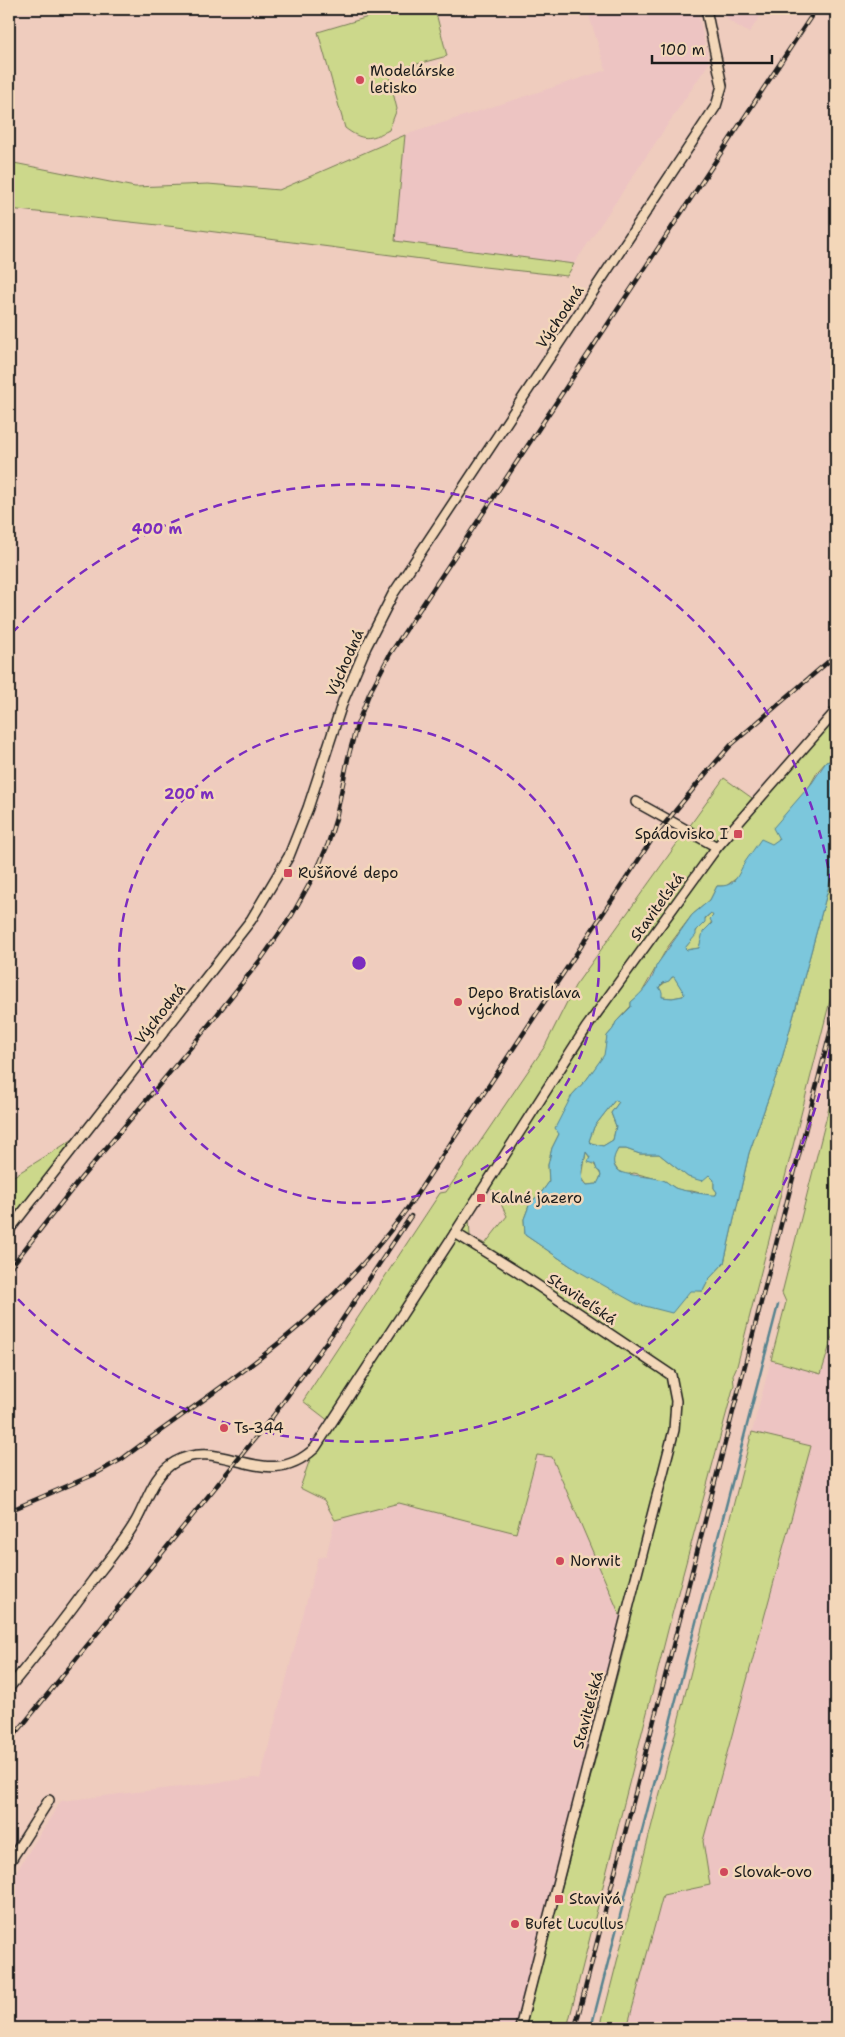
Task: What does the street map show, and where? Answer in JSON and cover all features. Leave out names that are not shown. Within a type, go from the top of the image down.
[{"type":"street","name":"Východná","points":[[9,1230],[251,920],[289,856],[299,833],[346,693],[366,647],[393,594],[716,106],[722,86],[706,9]]},
{"type":"street","name":"Staviteľská","points":[[520,2028],[674,1430],[676,1401],[671,1375],[516,1271],[455,1233],[586,1028],[717,847],[836,711]]},
{"type":"street","points":[[636,802],[717,847]]},
{"type":"street","points":[[9,1688],[47,1642],[119,1546],[136,1522],[153,1485],[173,1462],[198,1454],[225,1458],[252,1466],[279,1466],[304,1458],[315,1448],[455,1233]]},
{"type":"street","points":[[9,1863],[49,1800]]},
{"type":"shaded area","points":[[587,9],[697,9],[709,63],[574,264],[395,241],[405,135],[606,70]]},
{"type":"shaded area","points":[[724,9],[765,9],[749,33],[728,20]]},
{"type":"shaded area","points":[[836,1325],[836,2028],[627,2028],[663,1895],[710,1885],[703,1842],[811,1446],[752,1432],[771,1360],[821,1374]]},
{"type":"shaded area","points":[[537,1455],[552,1457],[628,1634],[525,2028],[9,2028],[9,1883],[61,1801],[255,1778],[260,1779],[318,1558],[326,1556],[335,1520],[399,1503],[516,1533]]},
{"type":"green space","name":"Modelárske letisko","points":[[395,9],[435,9],[447,56],[388,72],[397,109],[389,130],[377,136],[361,137],[345,128],[318,32]]},
{"type":"green space","points":[[405,135],[395,241],[574,264],[567,276],[475,266],[177,227],[9,209],[9,162],[135,187],[208,184],[279,190]]},
{"type":"green space","points":[[836,717],[836,756],[833,760],[826,762],[818,771],[780,839],[744,864],[738,877],[726,886],[717,886],[710,900],[692,915],[667,948],[641,994],[631,1002],[631,1006],[616,1022],[607,1036],[605,1055],[572,1095],[559,1134],[552,1148],[548,1165],[549,1182],[530,1203],[524,1219],[525,1235],[578,1271],[703,1291],[709,1279],[724,1263],[749,1153],[781,1062],[836,860],[836,977],[737,1366],[733,1375],[734,1385],[670,1622],[567,2028],[525,2028],[628,1634],[552,1457],[537,1455],[516,1533],[399,1503],[335,1520],[324,1500],[300,1488],[310,1459],[334,1425],[303,1401],[440,1193],[446,1192],[545,1046],[575,986],[724,778],[752,798],[716,842],[585,1024],[469,1218],[470,1236],[485,1244],[507,1216],[498,1198],[489,1187],[631,973],[723,849]]},
{"type":"green space","points":[[711,913],[713,916],[712,920],[699,948],[687,950],[685,948],[703,921]]},
{"type":"green space","points":[[674,976],[684,993],[683,996],[662,997],[659,987]]},
{"type":"green space","points":[[836,1080],[836,1325],[821,1374],[771,1360],[786,1302],[782,1293]]},
{"type":"green space","points":[[615,1100],[619,1102],[611,1113],[616,1126],[613,1140],[603,1146],[591,1143],[589,1141],[594,1127]]},
{"type":"green space","points":[[75,1138],[9,1221],[9,1179]]},
{"type":"green space","points":[[618,1149],[626,1149],[640,1154],[659,1154],[688,1177],[709,1175],[714,1180],[716,1195],[683,1191],[665,1181],[634,1173],[626,1175],[618,1171],[613,1163]]},
{"type":"green space","points":[[586,1152],[601,1175],[598,1184],[587,1185],[582,1178]]},
{"type":"green space","points":[[752,1432],[811,1446],[703,1841],[710,1885],[663,1895],[627,2028],[600,2028]]},
{"type":"water","name":"Kalné jazero","points":[[836,756],[836,860],[781,1062],[749,1153],[724,1263],[709,1279],[703,1291],[690,1291],[672,1313],[637,1304],[578,1271],[525,1235],[524,1219],[530,1203],[549,1182],[548,1165],[552,1148],[559,1134],[555,1128],[572,1095],[587,1079],[604,1055],[607,1036],[616,1022],[631,1007],[631,1002],[647,986],[656,966],[692,915],[710,900],[717,886],[728,885],[735,880],[761,839],[772,844],[779,839],[773,828],[812,783],[826,762],[833,760]],"holes":[[[711,913],[713,916],[710,919],[712,923],[703,932],[699,948],[687,950],[685,948],[696,935],[696,931],[705,922],[705,918]],[[674,977],[684,993],[683,996],[662,997],[659,987]],[[615,1100],[619,1102],[611,1113],[616,1126],[613,1140],[603,1146],[591,1143],[589,1141],[594,1127]],[[618,1149],[626,1149],[640,1154],[659,1154],[688,1177],[702,1181],[709,1175],[714,1180],[716,1195],[683,1190],[675,1188],[660,1179],[620,1172],[614,1165],[615,1154]],[[586,1152],[590,1157],[588,1162],[595,1164],[601,1176],[597,1184],[587,1185],[583,1182],[582,1172]]]},
{"type":"waterway","points":[[591,2028],[778,1305]]},
{"type":"railway","points":[[9,1269],[81,1178],[196,1041],[262,958],[292,915],[316,872],[328,844],[336,818],[348,758],[357,725],[369,694],[390,654],[816,9]]},
{"type":"railway","points":[[9,1511],[93,1475],[122,1459],[267,1352],[313,1314],[339,1289],[376,1249],[409,1206],[653,838],[731,745],[836,655]]},
{"type":"railway","points":[[575,2028],[836,1010]]},
{"type":"railway","points":[[9,1742],[273,1416],[340,1323],[411,1216]]},
{"type":"place","name":"Modelárske letisko","points":[[360,80]]},
{"type":"place","name":"Spádovisko I","points":[[738,834]]},
{"type":"place","name":"Rušňové depo","points":[[288,873]]},
{"type":"place","name":"Depo Bratislava východ","points":[[458,1002]]},
{"type":"place","name":"Kalné jazero","points":[[481,1198]]},
{"type":"place","name":"Ts-344","points":[[224,1428]]},
{"type":"place","name":"Norwit","points":[[560,1561]]},
{"type":"place","name":"Slovak-ovo","points":[[724,1872]]},
{"type":"place","name":"Stavivá","points":[[559,1899]]},
{"type":"place","name":"Bufet Lucullus","points":[[515,1924]]}]
